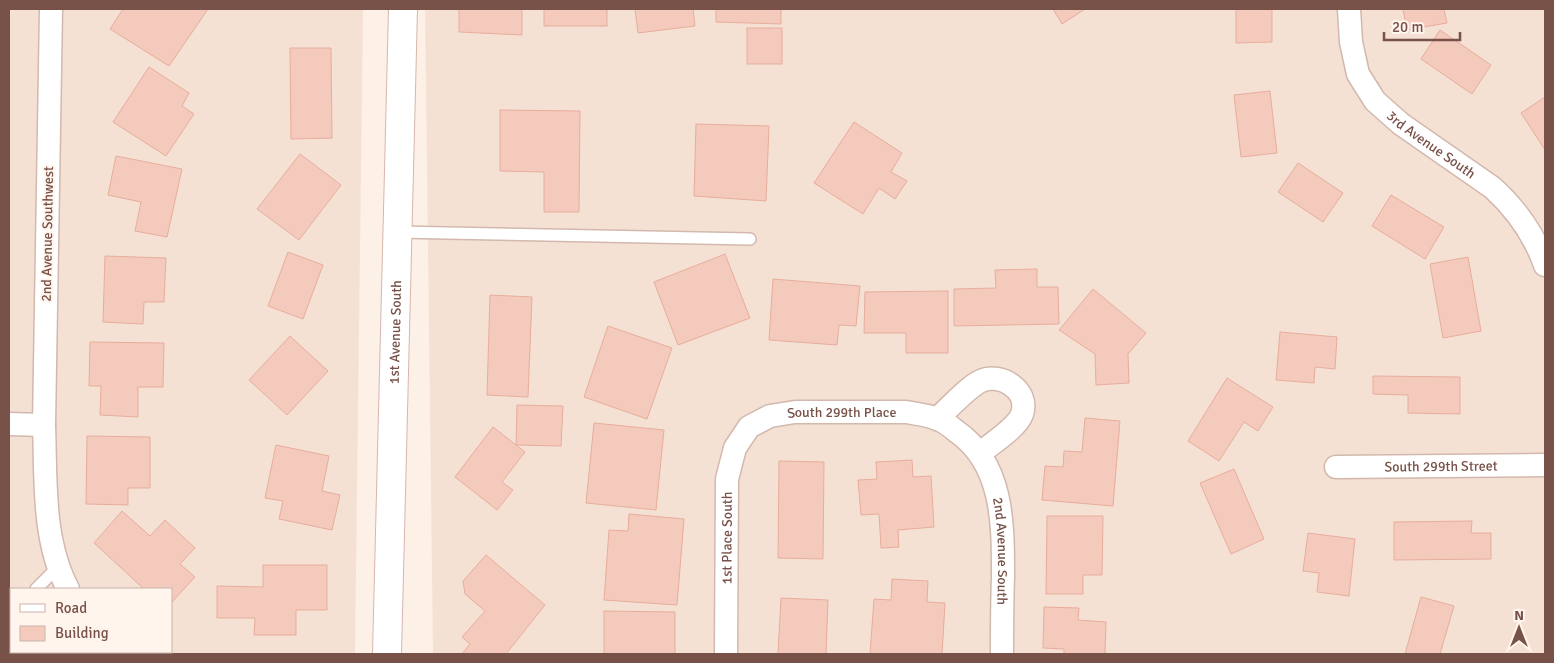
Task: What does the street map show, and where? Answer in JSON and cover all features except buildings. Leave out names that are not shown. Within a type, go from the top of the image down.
[{"type":"street","name":"2nd Avenue Southwest","points":[[51,9],[44,425],[46,490],[51,538],[58,567],[68,588]]},
{"type":"street","name":"1st Avenue South","points":[[387,654],[403,9]]},
{"type":"street","name":"3rd Avenue South","points":[[1349,9],[1351,42],[1356,66],[1365,87],[1387,114],[1492,188],[1506,201],[1529,229],[1545,265]]},
{"type":"street","points":[[937,419],[978,382],[987,378],[997,378],[1006,381],[1020,395],[1023,404],[1022,414],[1016,424],[974,446]]},
{"type":"street","name":"South 299th Place","points":[[749,427],[770,416],[795,412],[906,412],[937,419],[974,446]]},
{"type":"street","points":[[9,424],[44,425]]},
{"type":"street","name":"1st Place South","points":[[726,654],[726,479],[734,448],[749,427]]},
{"type":"street","name":"2nd Avenue South","points":[[974,446],[989,470],[996,490],[1000,513],[1002,547],[1002,654]]},
{"type":"street","name":"South 299th Street","points":[[1336,467],[1545,465]]},
{"type":"lane","points":[[397,232],[750,239]]},
{"type":"lane","points":[[37,588],[58,567]]},
{"type":"shaded area","points":[[9,9],[363,9],[355,654],[9,654]]},
{"type":"shaded area","points":[[425,9],[1545,9],[1545,654],[433,654]]}]
